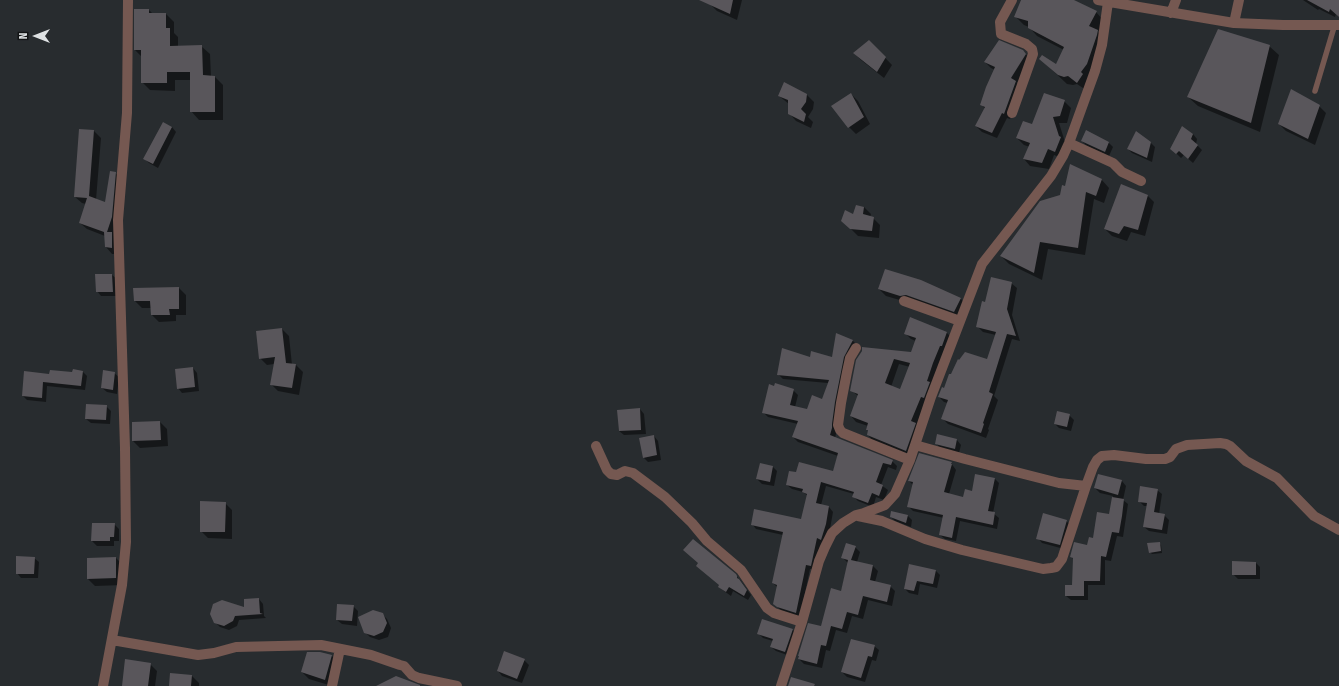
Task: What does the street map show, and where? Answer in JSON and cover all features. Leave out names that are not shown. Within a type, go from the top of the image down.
[{"type":"street","points":[[103,686],[122,585],[126,529],[125,424],[118,220],[127,113],[128,0]]},
{"type":"street","points":[[1012,0],[1000,22],[1001,34],[1026,44],[1032,49],[1033,54],[1012,113]]},
{"type":"street","points":[[1171,13],[1176,0]]},
{"type":"street","points":[[1234,23],[1239,0]]},
{"type":"street","points":[[781,686],[802,622],[819,561],[832,532],[856,515],[885,505],[895,494],[910,460],[931,397],[982,264],[1051,176],[1069,143],[1096,71],[1102,45],[1103,1],[1234,23],[1283,25],[1337,24]]},
{"type":"street","points":[[1069,143],[1113,163],[1122,172],[1142,181]]},
{"type":"street","points":[[904,302],[960,321]]},
{"type":"street","points":[[856,348],[850,358],[844,387],[838,425],[840,430],[843,433],[910,460]]},
{"type":"street","points":[[856,515],[882,521],[925,539],[962,550],[1043,569],[1051,568],[1056,567],[1062,559],[1093,467],[1097,460],[1102,456],[1114,455],[1146,459],[1165,459],[1170,457],[1176,449],[1187,445],[1220,443],[1230,446],[1246,461],[1277,478],[1314,516],[1339,530]]},
{"type":"street","points":[[915,445],[1059,483],[1086,486]]},
{"type":"street","points":[[596,446],[610,474],[617,475],[625,471],[633,473],[664,497],[692,523],[707,541],[741,570],[767,608],[774,614],[802,622]]},
{"type":"street","points":[[112,640],[198,655],[214,653],[236,646],[321,645],[371,655],[400,664],[404,666],[412,675],[419,678],[457,686]]},
{"type":"street","points":[[332,686],[340,649]]},
{"type":"lane","points":[[1315,91],[1337,24]]},
{"type":"building","points":[[699,0],[733,0],[730,14]]},
{"type":"building","points":[[1021,0],[1074,0],[1097,11],[1089,26],[1098,30],[1097,35],[1087,64],[1081,72],[1083,74],[1077,83],[1068,76],[1064,77],[1058,75],[1039,59],[1042,55],[1056,64],[1064,47],[1028,28],[1028,21],[1014,17]]},
{"type":"building","points":[[1307,0],[1339,0],[1339,17],[1330,9],[1329,12]]},
{"type":"building","points":[[134,9],[149,9],[149,13],[166,13],[166,28],[170,28],[170,46],[202,45],[203,75],[215,76],[215,112],[190,112],[190,72],[167,72],[167,83],[141,83],[141,50],[134,50]]},
{"type":"building","points":[[1218,29],[1270,45],[1251,123],[1187,97]]},
{"type":"building","points":[[869,40],[886,57],[877,72],[853,53]]},
{"type":"building","points":[[999,40],[1023,50],[1026,54],[1011,78],[1016,81],[1004,114],[1002,113],[992,133],[975,126],[985,107],[980,105],[995,67],[984,62]]},
{"type":"building","points":[[784,82],[807,94],[806,102],[801,109],[806,114],[804,122],[788,114],[788,100],[778,96]]},
{"type":"building","points":[[1291,89],[1320,105],[1308,139],[1278,124]]},
{"type":"building","points":[[851,93],[864,117],[848,128],[831,106]]},
{"type":"building","points":[[1044,93],[1065,100],[1060,116],[1053,117],[1059,136],[1061,137],[1055,152],[1048,149],[1042,163],[1023,159],[1030,143],[1016,138],[1023,121],[1032,124]]},
{"type":"building","points":[[163,122],[172,127],[153,164],[143,159]]},
{"type":"building","points":[[1182,126],[1193,134],[1191,139],[1198,145],[1188,159],[1179,151],[1176,154],[1170,149]]},
{"type":"building","points":[[79,129],[94,130],[89,196],[105,202],[110,171],[116,172],[112,217],[107,232],[112,232],[112,248],[105,247],[104,232],[79,223],[87,198],[74,197]]},
{"type":"building","points":[[1086,130],[1109,142],[1105,152],[1081,141]]},
{"type":"building","points":[[1136,131],[1151,142],[1147,158],[1127,149]]},
{"type":"building","points":[[1070,164],[1102,179],[1096,196],[1086,192],[1078,248],[1040,242],[1034,273],[1000,256],[1040,201],[1060,195],[1062,185],[1065,186]]},
{"type":"building","points":[[1121,184],[1148,195],[1138,230],[1124,226],[1119,234],[1104,229]]},
{"type":"building","points":[[856,205],[864,207],[863,214],[874,217],[872,231],[850,229],[841,221],[845,210],[853,214]]},
{"type":"building","points":[[885,269],[921,280],[961,298],[954,312],[906,295],[900,296],[878,289]]},
{"type":"building","points":[[95,274],[112,274],[113,292],[96,292]]},
{"type":"building","points":[[991,277],[1012,282],[1007,309],[1016,336],[1007,334],[989,392],[993,394],[981,433],[941,419],[948,400],[938,397],[958,359],[959,360],[965,352],[987,359],[996,332],[976,327],[982,301],[985,302]]},
{"type":"building","points":[[179,287],[179,309],[169,309],[170,315],[151,315],[150,301],[134,301],[133,288]]},
{"type":"building","points":[[910,317],[947,332],[942,346],[940,346],[933,363],[927,381],[930,382],[924,398],[921,397],[911,421],[916,423],[906,451],[867,435],[868,430],[866,430],[868,423],[850,416],[858,394],[850,391],[856,360],[862,351],[862,347],[911,352],[916,338],[904,334]],"holes":[[[894,359],[910,363],[900,389],[885,383]]]},
{"type":"building","points":[[282,328],[286,363],[296,364],[292,388],[270,385],[275,357],[259,359],[256,331]]},
{"type":"building","points":[[836,333],[853,340],[844,357],[830,435],[893,460],[891,465],[883,463],[876,482],[883,485],[879,496],[872,493],[868,503],[852,497],[854,492],[821,482],[816,503],[829,506],[826,524],[821,540],[817,538],[811,566],[806,565],[796,613],[777,607],[773,604],[777,585],[772,583],[783,532],[751,525],[754,509],[801,519],[807,494],[802,492],[803,489],[786,485],[789,471],[796,472],[799,462],[833,471],[838,453],[792,437],[798,421],[762,413],[769,384],[774,386],[775,383],[794,389],[790,405],[807,409],[812,395],[822,399],[829,380],[777,375],[782,348],[810,357],[811,351],[832,357]]},
{"type":"building","points":[[193,367],[195,387],[177,389],[175,369]]},
{"type":"building","points":[[73,369],[83,371],[81,386],[43,382],[42,398],[22,396],[24,371],[49,374],[50,370],[72,372]]},
{"type":"building","points":[[103,370],[115,372],[113,390],[101,388]]},
{"type":"building","points":[[86,404],[107,405],[106,420],[85,419]]},
{"type":"building","points":[[640,408],[641,430],[619,431],[617,410]]},
{"type":"building","points":[[1057,411],[1070,414],[1067,427],[1054,424]]},
{"type":"building","points":[[160,421],[161,440],[132,441],[132,422]]},
{"type":"building","points":[[937,434],[957,439],[955,449],[935,444]]},
{"type":"building","points":[[654,435],[657,455],[643,458],[639,438]]},
{"type":"building","points":[[919,453],[952,462],[944,492],[963,497],[965,489],[972,491],[975,474],[995,478],[988,511],[995,512],[993,525],[956,517],[952,538],[939,535],[943,515],[907,507],[913,482],[908,481]]},
{"type":"building","points":[[760,463],[773,466],[770,482],[756,479]]},
{"type":"building","points":[[1098,474],[1122,480],[1118,495],[1094,488]]},
{"type":"building","points":[[1140,486],[1158,489],[1154,512],[1165,514],[1162,530],[1143,527],[1147,503],[1138,502]]},
{"type":"building","points":[[1112,497],[1124,499],[1122,516],[1119,533],[1112,532],[1106,557],[1101,556],[1100,581],[1084,581],[1084,596],[1065,596],[1065,585],[1072,585],[1073,558],[1070,557],[1074,542],[1087,545],[1089,537],[1093,538],[1097,512],[1109,514]]},
{"type":"building","points":[[200,501],[226,502],[225,532],[200,532]]},
{"type":"building","points":[[891,511],[908,515],[906,523],[890,517]]},
{"type":"building","points":[[1043,513],[1067,520],[1060,545],[1036,539]]},
{"type":"building","points":[[92,523],[115,523],[114,537],[110,537],[110,541],[91,541]]},
{"type":"building","points":[[693,539],[736,574],[737,578],[747,590],[744,596],[729,587],[726,592],[718,587],[719,585],[696,566],[698,563],[683,550]]},
{"type":"building","points":[[1160,542],[1161,551],[1149,553],[1147,543]]},
{"type":"building","points":[[846,543],[856,546],[851,560],[873,565],[870,580],[891,585],[887,602],[863,596],[858,615],[847,612],[842,629],[831,626],[826,646],[821,645],[817,664],[798,659],[808,623],[821,626],[831,588],[841,591],[848,560],[841,558]]},
{"type":"building","points":[[16,556],[35,557],[34,574],[16,574]]},
{"type":"building","points":[[116,557],[116,578],[87,579],[87,558]]},
{"type":"building","points":[[1232,561],[1256,562],[1256,575],[1232,575]]},
{"type":"building","points":[[909,564],[936,570],[933,584],[917,581],[914,591],[904,589]]},
{"type":"building","points":[[259,598],[260,613],[263,614],[235,616],[233,621],[224,626],[214,623],[210,614],[213,604],[222,600],[244,607],[244,599]]},
{"type":"building","points":[[337,604],[354,605],[352,621],[336,620]]},
{"type":"building","points":[[373,610],[383,613],[387,623],[383,632],[374,636],[364,633],[358,617]]},
{"type":"building","points":[[762,619],[793,629],[785,652],[770,647],[773,639],[757,634]]},
{"type":"building","points":[[851,639],[875,645],[872,657],[868,656],[861,678],[841,672]]},
{"type":"building","points":[[504,651],[525,659],[517,679],[497,671]]},
{"type":"building","points":[[307,652],[320,652],[332,655],[325,680],[301,672]]},
{"type":"building","points":[[125,659],[151,663],[148,686],[122,686]]},
{"type":"building","points":[[170,673],[192,675],[191,686],[169,686]]},
{"type":"building","points":[[396,676],[420,685],[420,686],[376,686]]},
{"type":"building","points":[[791,677],[815,684],[814,686],[788,686]]}]
